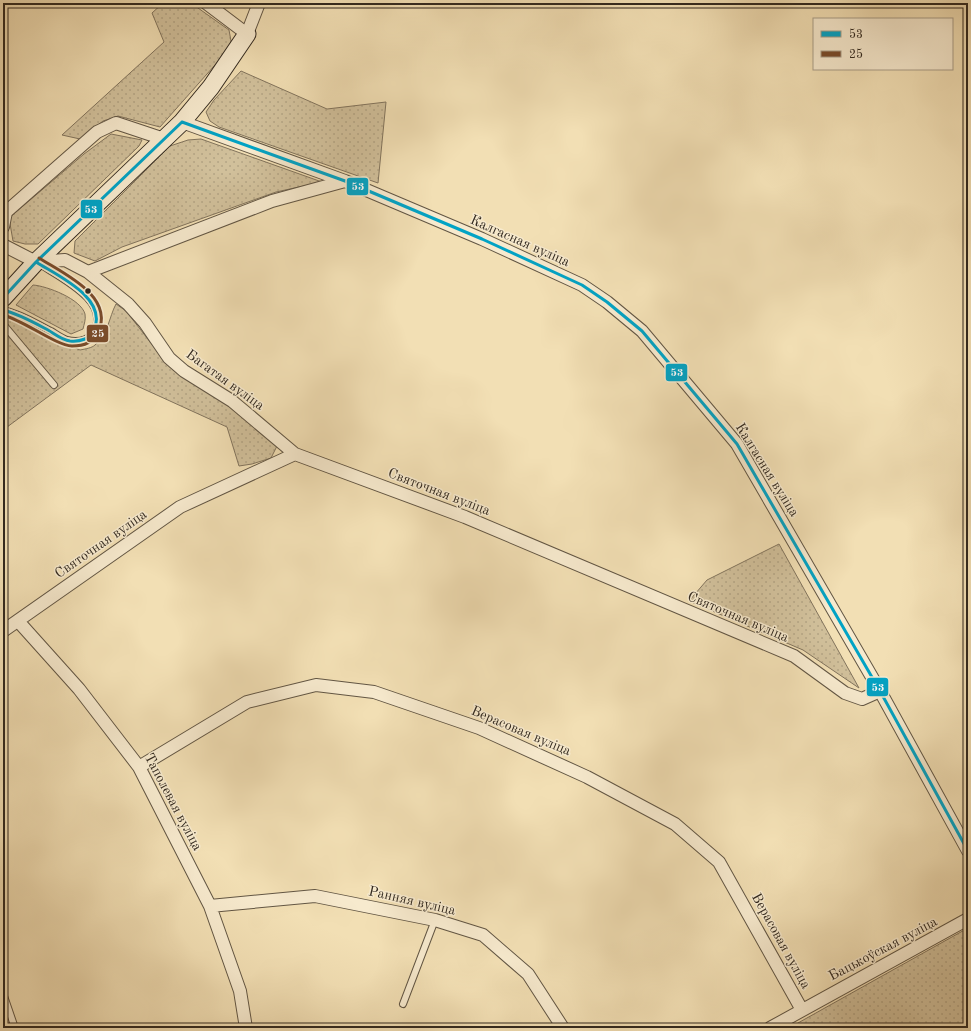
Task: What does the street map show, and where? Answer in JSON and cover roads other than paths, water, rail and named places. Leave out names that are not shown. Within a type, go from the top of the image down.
[{"type":"street","points":[[206,3],[247,34]]},
{"type":"street","points":[[3,298],[36,262],[182,122],[212,87],[247,34],[258,3]]},
{"type":"street","name":"Калгасная вуліца","points":[[182,122],[345,182],[482,239],[582,286],[607,302],[642,331],[737,444],[880,691],[968,852]]},
{"type":"street","points":[[3,227],[6,212],[97,132],[116,123],[164,139]]},
{"type":"street","points":[[88,272],[272,202],[345,182]]},
{"type":"street","points":[[3,245],[36,262]]},
{"type":"street","name":"Багатая вуліца","points":[[36,262],[65,260],[88,272],[128,304],[145,323],[169,358],[184,371],[232,401],[296,454]]},
{"type":"street","name":"Святочная вуліца","points":[[3,631],[180,507],[296,454],[466,517],[794,656],[846,694],[862,699],[880,691]]},
{"type":"street","name":"Таполевая вуліца","points":[[18,621],[79,689],[139,767],[210,906],[240,991],[246,1028]]},
{"type":"street","name":"Верасовая вуліца","points":[[139,767],[247,702],[316,685],[374,692],[479,728],[588,777],[675,824],[719,862],[802,1010]]},
{"type":"street","name":"Ранняя вуліца","points":[[210,906],[315,896],[435,920],[483,935],[528,974],[563,1028]]},
{"type":"street","name":"Бацькоўская вуліца","points":[[770,1028],[968,919]]},
{"type":"lane","points":[[3,310],[17,313],[66,340],[79,341],[89,338],[96,328],[98,315],[93,303],[82,292],[36,262]]},
{"type":"lane","points":[[3,324],[54,385]]},
{"type":"lane","points":[[403,1004],[435,920]]},
{"type":"lane","points":[[3,993],[15,1028]]}]
